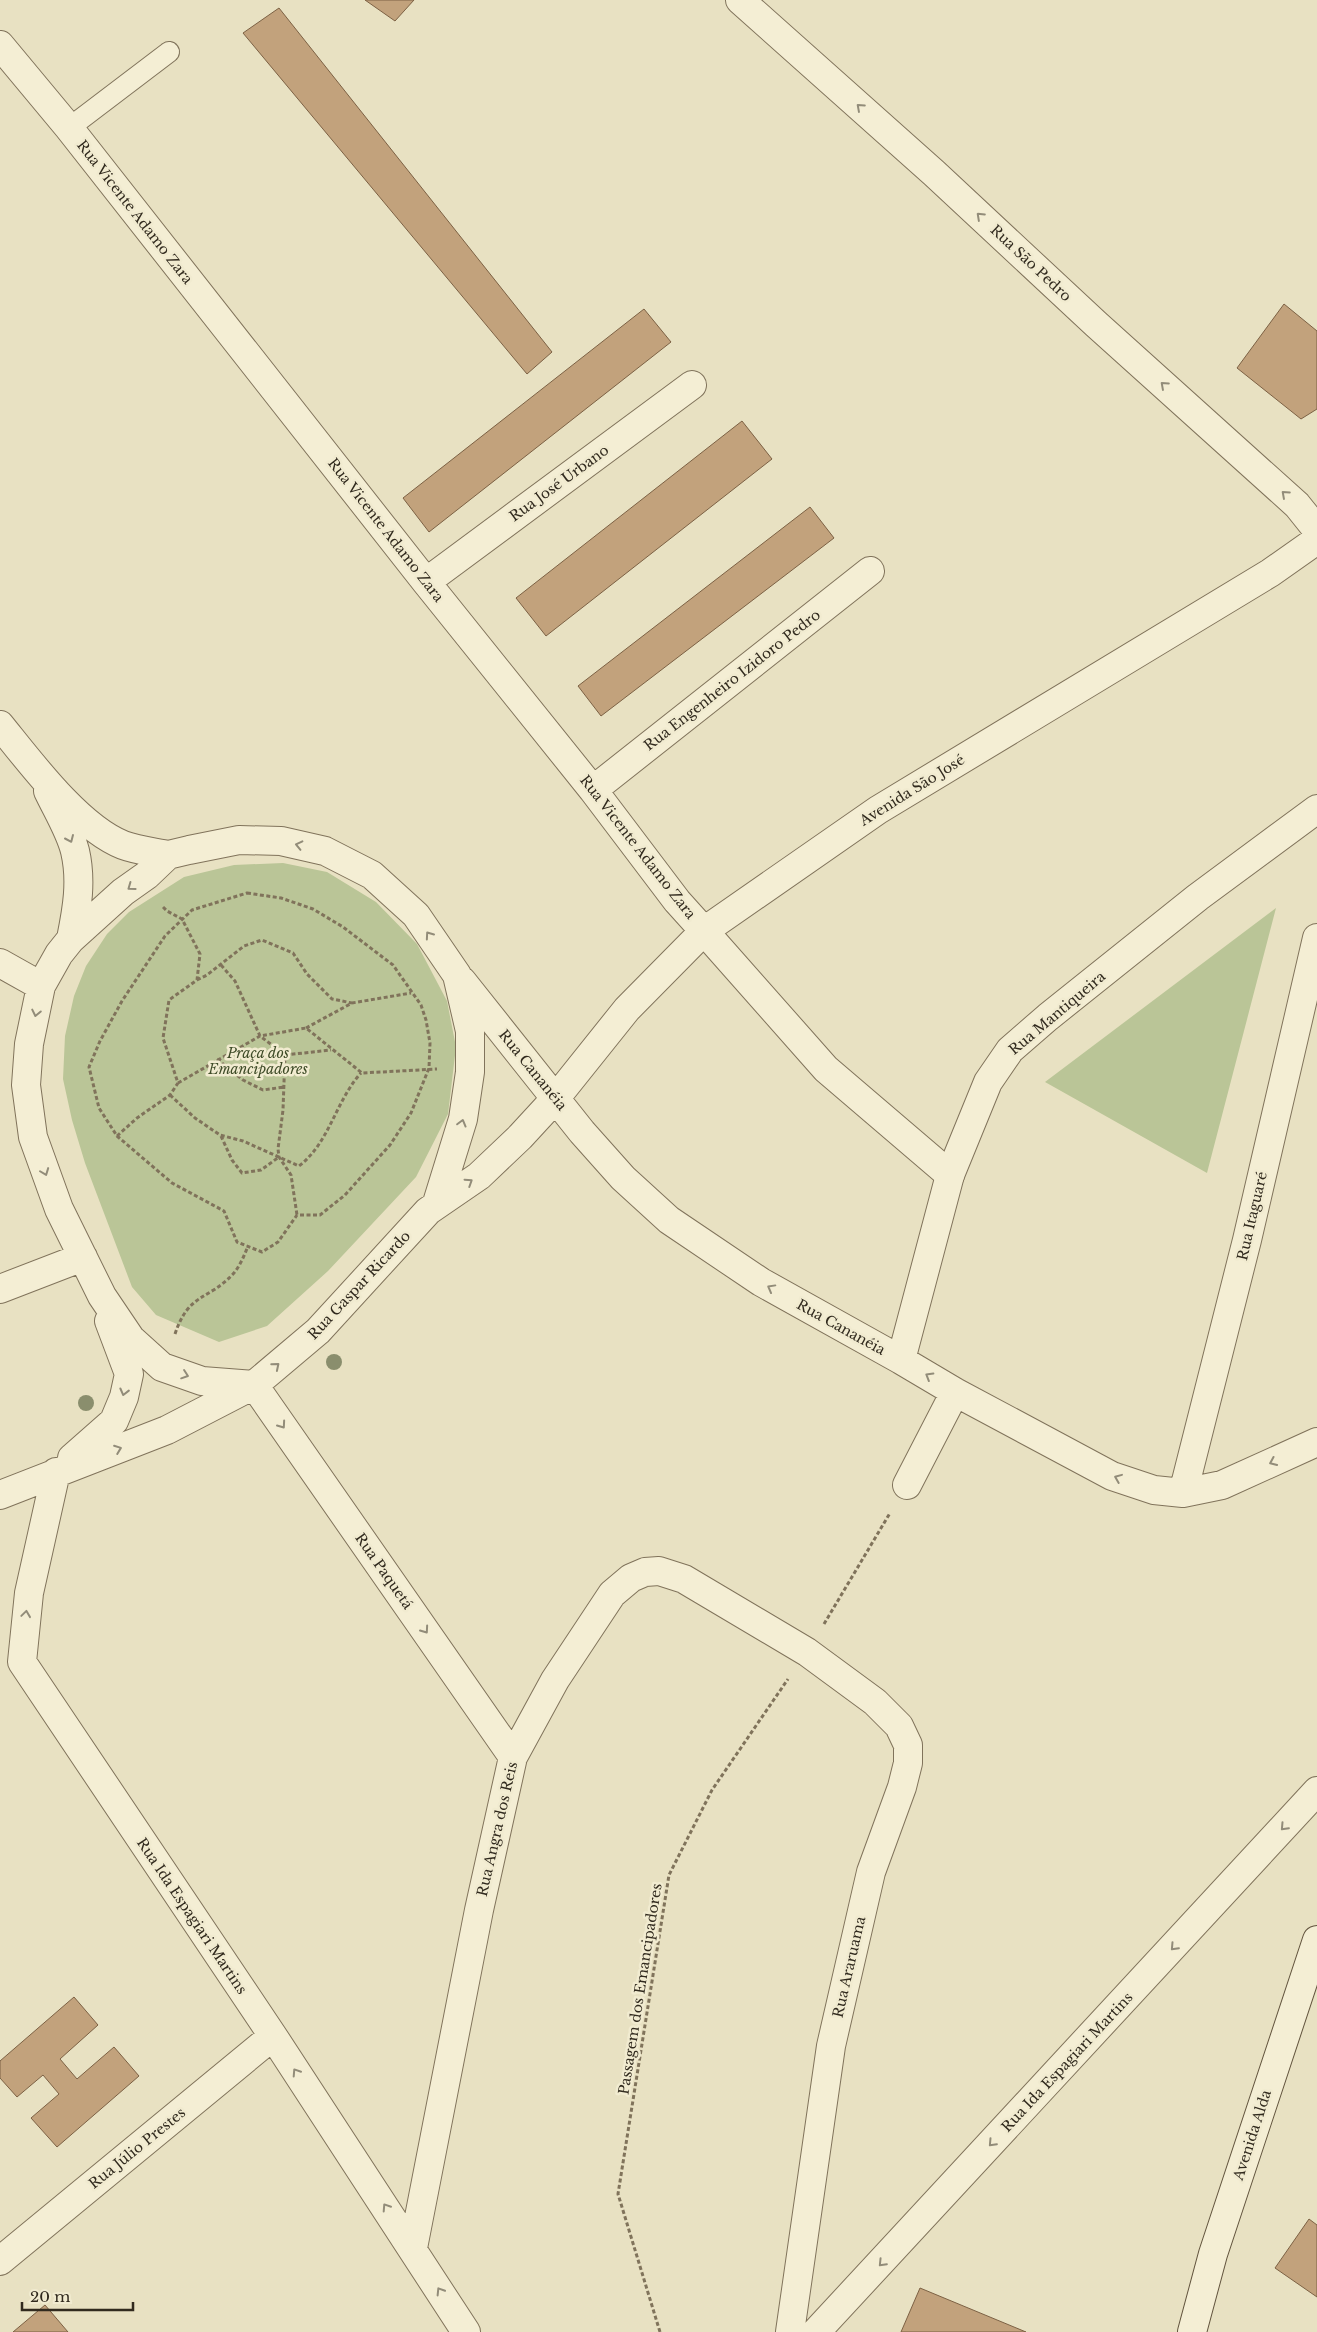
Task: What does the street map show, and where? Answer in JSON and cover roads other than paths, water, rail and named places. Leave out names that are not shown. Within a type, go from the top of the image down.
[{"type":"street","name":"Rua São Pedro","points":[[740,0],[934,173],[1096,324],[1297,505],[1317,530]]},
{"type":"street","name":"Rua Vicente Adamo Zara","points":[[0,45],[69,128],[426,582],[594,790],[677,901],[826,1069],[950,1175]]},
{"type":"street","name":"Rua José Urbano","points":[[426,582],[692,385]]},
{"type":"street","name":"Avenida São José","points":[[555,1099],[627,1009],[704,931],[878,810],[1270,573],[1317,540]]},
{"type":"street","name":"Rua Engenheiro Izidoro Pedro","points":[[594,790],[870,571]]},
{"type":"street","points":[[0,725],[43,778],[96,829],[123,845],[168,855]]},
{"type":"street","points":[[43,778],[74,849],[79,877],[78,900],[71,938]]},
{"type":"street","name":"Rua Mantiqueira","points":[[901,1360],[950,1175],[988,1082],[1010,1050],[1048,1017],[1191,903],[1317,809]]},
{"type":"street","name":"Rua Cananéia","points":[[168,855],[239,840],[281,841],[325,851],[372,875],[416,915],[457,975],[555,1099],[623,1178],[669,1220],[761,1282],[955,1392],[1112,1476],[1154,1490],[1183,1493],[1222,1485],[1317,1442]]},
{"type":"street","points":[[168,855],[147,875],[123,892],[71,938],[59,954],[41,986],[28,1052],[26,1085],[30,1120],[38,1153],[59,1210],[102,1296],[131,1339],[162,1367],[202,1381],[254,1385]]},
{"type":"street","name":"Rua Itaguaré","points":[[1183,1493],[1247,1240],[1317,938]]},
{"type":"street","points":[[0,963],[41,986]]},
{"type":"street","points":[[437,1203],[464,1119],[470,1072],[470,1031],[457,975]]},
{"type":"street","name":"Rua Gaspar Ricardo","points":[[0,1495],[166,1430],[254,1385],[318,1331],[437,1203],[479,1176],[520,1138],[555,1099]]},
{"type":"street","points":[[6,1281],[84,1257]]},
{"type":"street","name":"Rua Gaspar Ricardo","points":[[56,1472],[114,1421],[124,1397],[129,1374],[109,1322],[102,1296]]},
{"type":"street","name":"Rua Paquetá","points":[[254,1385],[513,1757]]},
{"type":"street","points":[[908,1485],[955,1392]]},
{"type":"street","name":"Rua Ida Espagiari Martins","points":[[56,1472],[29,1593],[11,1660],[273,2036],[466,2332]]},
{"type":"street","name":"Rua Angra dos Reis","points":[[413,2248],[478,1910],[513,1757],[554,1680],[612,1594],[631,1578],[645,1572],[659,1572],[684,1579],[807,1652]]},
{"type":"street","name":"Rua Araruama","points":[[790,2332],[831,2046],[871,1872],[902,1787],[908,1764],[908,1745],[899,1726],[874,1702],[807,1652]]},
{"type":"street","name":"Rua Ida Espagiari Martins","points":[[816,2332],[1317,1791]]},
{"type":"street","name":"Avenida Alda","points":[[1192,2332],[1213,2254],[1315,1955]]},
{"type":"street","name":"Rua Júlio Prestes","points":[[0,2261],[273,2036]]},
{"type":"lane","points":[[69,128],[168,52]]},
{"type":"park label","name":"Praça dos Emancipadores","points":[[258,1062]]}]
